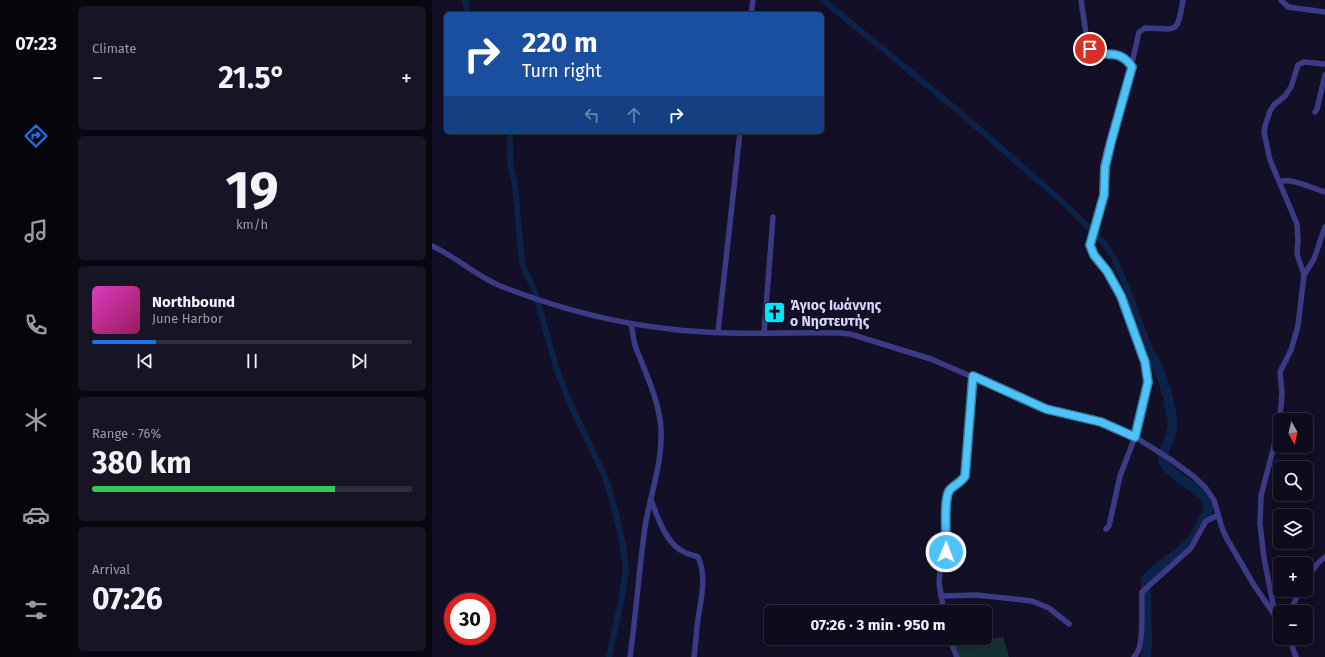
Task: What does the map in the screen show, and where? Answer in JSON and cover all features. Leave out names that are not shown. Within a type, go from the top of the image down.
[{"type":"street","points":[[751,12],[753,0]]},
{"type":"street","points":[[1081,0],[1088,47],[1094,52],[1118,54],[1132,67]]},
{"type":"street","points":[[1106,529],[1109,526],[1120,476],[1135,437],[1148,382],[1145,362],[1121,296],[1107,271],[1094,255],[1090,240],[1104,195],[1105,167],[1132,67],[1140,31],[1145,28],[1168,29],[1175,27],[1180,20],[1183,0]]},
{"type":"street","points":[[1281,0],[1288,8],[1325,12]]},
{"type":"street","points":[[1273,605],[1264,558],[1260,524],[1260,496],[1274,446],[1281,407],[1282,385],[1280,372],[1289,354],[1296,331],[1304,275],[1297,254],[1297,224],[1270,160],[1265,140],[1265,126],[1270,111],[1274,105],[1288,93],[1298,65],[1304,62],[1325,64]]},
{"type":"street","points":[[1315,112],[1325,74]]},
{"type":"street","points":[[718,332],[740,134]]},
{"type":"street","points":[[1280,182],[1285,180],[1291,181],[1325,192]]},
{"type":"street","points":[[764,333],[773,217]]},
{"type":"street","points":[[1304,275],[1314,259],[1325,227]]},
{"type":"street","points":[[432,246],[501,286],[540,301],[631,324],[672,329],[718,332],[820,332],[850,334],[931,359],[1046,409],[1101,422],[1135,437],[1156,450],[1194,476],[1205,487],[1214,500],[1222,528],[1231,545],[1273,613]]},
{"type":"street","points":[[630,657],[645,526],[660,453],[661,428],[651,385],[636,348],[631,324]]},
{"type":"street","points":[[943,605],[939,577],[946,546],[947,497],[952,488],[965,476],[973,376]]},
{"type":"street","points":[[651,500],[665,532],[674,545],[686,553],[698,557],[701,564],[702,599],[694,657]]},
{"type":"street","points":[[1134,657],[1137,655],[1140,646],[1142,592],[1192,548],[1206,521],[1218,515]]},
{"type":"street","points":[[1313,570],[1325,557]]},
{"type":"street","points":[[941,596],[977,595],[1032,601],[1049,608],[1068,624]]},
{"type":"street","points":[[952,645],[957,657]]},
{"type":"street","points":[[1292,645],[1296,657]]},
{"type":"green space","points":[[1003,637],[1009,657],[959,657],[954,645],[992,645],[992,638]]},
{"type":"waterway","points":[[465,0],[468,12]]},
{"type":"waterway","points":[[823,0],[956,109],[1064,203],[1102,241],[1114,258],[1153,358]]},
{"type":"waterway","points":[[510,134],[510,164],[515,185],[522,264],[534,289],[556,367],[568,399],[606,479],[623,546],[626,569],[609,657]]},
{"type":"waterway","points":[[1146,657],[1146,580],[1156,569],[1190,542],[1201,525],[1207,513],[1208,507],[1206,498],[1199,491],[1173,473],[1164,464],[1163,455],[1171,434],[1173,421],[1162,378],[1153,358]]},
{"type":"place","name":"Άγιος Ιωάννης ο Νηστευτής","points":[[775,313]]},
{"type":"route","points":[[946,552],[946,500],[948,492],[965,476],[973,376],[1022,400],[1054,412],[1101,422],[1135,437],[1146,394],[1148,374],[1138,341],[1121,296],[1113,280],[1094,255],[1090,245],[1090,240],[1104,195],[1105,167],[1132,67],[1118,54],[1097,52],[1090,49]]}]
